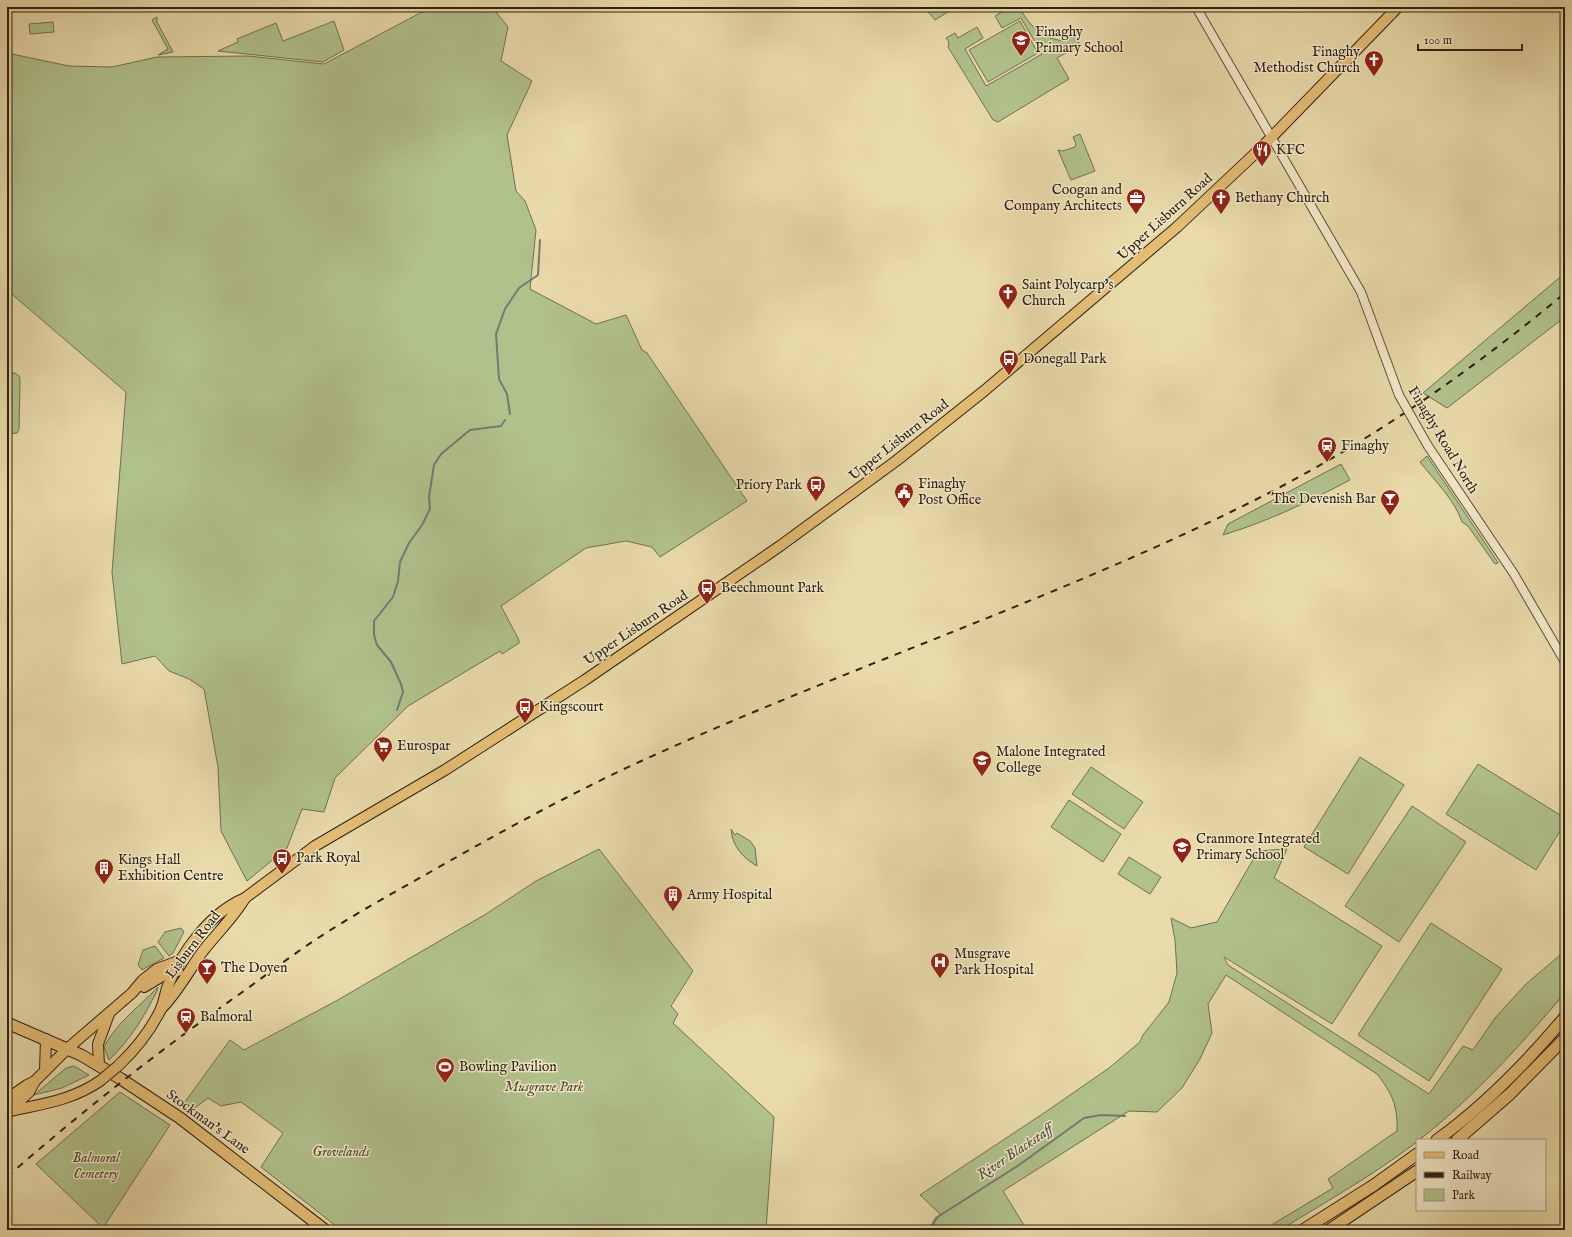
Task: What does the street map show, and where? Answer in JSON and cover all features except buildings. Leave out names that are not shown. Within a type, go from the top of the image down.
[{"type":"highway","points":[[1438,1139],[1531,1056],[1565,1017]]},
{"type":"highway","name":"Stockman's Lane","points":[[7,1023],[46,1039],[99,1066],[180,1118],[325,1230]]},
{"type":"highway","points":[[1458,1139],[1510,1094],[1565,1038]]},
{"type":"highway","points":[[1303,1230],[1374,1185],[1416,1155]]},
{"type":"highway","points":[[1329,1230],[1416,1172]]},
{"type":"main road","name":"Upper Lisburn Road","points":[[358,820],[445,770],[573,689],[731,581],[878,474],[984,391],[1177,227],[1272,138],[1398,7]]},
{"type":"main road","name":"Lisburn Road","points":[[161,1009],[164,994],[180,960],[195,940],[217,916],[230,904],[245,898],[315,846],[358,820]]},
{"type":"main road","name":"Lisburn Road","points":[[7,1112],[59,1101],[84,1091],[100,1081],[118,1066],[137,1047],[161,1009],[171,998],[203,951],[237,911],[245,898]]},
{"type":"main road","points":[[132,993],[156,979],[183,969],[196,952],[203,951]]},
{"type":"main road","points":[[7,1112],[29,1092],[35,1081],[67,1049],[132,993],[143,980],[158,969],[180,960]]},
{"type":"main road","points":[[99,1066],[98,1044],[110,1012]]},
{"type":"main road","points":[[45,1071],[46,1039]]},
{"type":"main road","points":[[7,1099],[27,1084],[35,1081]]},
{"type":"street","name":"Finaghy Road North","points":[[1196,7],[1364,298],[1399,395],[1428,446],[1514,574],[1565,662]]},
{"type":"green space","points":[[449,7],[492,7],[508,27],[501,61],[532,81],[507,135],[516,191],[525,201],[536,230],[530,289],[596,324],[626,315],[642,350],[647,353],[747,501],[660,557],[652,547],[626,541],[586,548],[501,606],[519,640],[519,643],[502,654],[500,651],[408,706],[335,778],[324,812],[302,809],[287,848],[247,881],[221,831],[218,767],[204,689],[189,679],[169,671],[155,656],[122,664],[112,572],[126,392],[7,290],[7,53],[69,66],[112,67],[157,57],[248,56],[324,64],[422,12]]},
{"type":"green space","points":[[924,7],[945,7],[951,10],[935,20]]},
{"type":"green space","points":[[1010,7],[1019,7],[1032,26],[1050,38],[1065,41],[1066,37],[1069,36],[1069,24],[1080,45],[1057,58],[1069,79],[998,122],[993,120],[948,47],[949,42],[946,38],[955,33],[958,38],[977,27],[983,38],[965,49],[986,86],[1042,54],[1021,18],[1002,28],[995,16]]},
{"type":"green space","points":[[157,17],[157,22],[173,52],[158,55],[168,49],[152,20]]},
{"type":"green space","points":[[334,21],[344,50],[323,62],[218,51],[238,42],[237,39],[276,23],[283,41]]},
{"type":"green space","points":[[1020,21],[1038,53],[988,82],[969,50]]},
{"type":"green space","points":[[53,22],[54,32],[30,34],[29,24]]},
{"type":"green space","points":[[1080,134],[1095,171],[1071,180],[1058,150],[1063,151],[1075,147],[1076,144],[1073,137]]},
{"type":"green space","points":[[1565,273],[1565,317],[1447,408],[1423,393]]},
{"type":"green space","points":[[7,373],[15,373],[20,379],[19,429],[17,433],[7,434]]},
{"type":"green space","points":[[1427,456],[1498,563],[1495,564],[1468,526],[1462,522],[1459,514],[1444,490],[1420,462]]},
{"type":"green space","points":[[1341,464],[1350,480],[1319,496],[1256,524],[1223,535],[1228,524]]},
{"type":"green space","points":[[1360,757],[1404,785],[1348,874],[1304,847]]},
{"type":"green space","points":[[1478,764],[1565,818],[1565,823],[1536,870],[1446,814]]},
{"type":"green space","points":[[1091,767],[1143,802],[1124,829],[1072,794]]},
{"type":"green space","points":[[1069,800],[1121,834],[1103,862],[1051,827]]},
{"type":"green space","points":[[1412,806],[1466,842],[1399,942],[1345,906]]},
{"type":"green space","points":[[731,829],[735,835],[737,833],[750,841],[755,848],[757,866],[739,851],[734,841]]},
{"type":"green space","name":"Musgrave Park","points":[[599,849],[693,971],[671,1006],[678,1014],[673,1023],[774,1117],[766,1230],[341,1230],[261,1167],[283,1133],[241,1102],[221,1106],[208,1098],[188,1113],[182,1106],[230,1040],[244,1050],[336,1001],[486,914],[536,881]]},
{"type":"green space","points":[[1287,849],[1274,878],[1382,946],[1332,1024],[1224,957],[1228,965],[1429,1094],[1463,1046],[1473,1050],[1495,1018],[1526,984],[1565,951],[1565,993],[1486,1080],[1434,1128],[1420,1139],[1416,1139],[1416,1142],[1379,1169],[1280,1230],[1263,1230],[1333,1188],[1328,1179],[1397,1131],[1395,1107],[1387,1087],[1377,1074],[1226,975],[1208,1004],[1212,1033],[1200,1059],[1182,1088],[1157,1112],[1129,1111],[1003,1191],[1027,1230],[930,1230],[940,1214],[920,1195],[1109,1068],[1140,1042],[1143,1035],[1169,1002],[1177,973],[1175,940],[1171,918],[1191,928],[1217,922],[1258,851]]},
{"type":"green space","points":[[1129,857],[1161,877],[1150,894],[1118,874]]},
{"type":"green space","points":[[1431,923],[1502,969],[1429,1081],[1358,1035]]},
{"type":"green space","points":[[181,928],[184,932],[173,953],[169,956],[158,942],[165,932]]},
{"type":"green space","points":[[155,946],[164,958],[142,970],[138,965],[143,950]]},
{"type":"green space","points":[[158,987],[152,1001],[136,1028],[109,1060],[104,1047],[109,1038],[122,1022]]},
{"type":"green space","points":[[74,1066],[89,1075],[62,1088],[34,1095],[66,1068]]},
{"type":"green space","name":"Balmoral Cemetery","points":[[120,1092],[170,1125],[103,1228],[36,1164]]},
{"type":"waterway","points":[[510,414],[507,394],[499,379],[496,334],[505,309],[519,288],[538,275],[540,240]]},
{"type":"waterway","points":[[397,710],[403,692],[401,684],[391,662],[377,645],[374,635],[374,621],[393,597],[398,581],[400,562],[409,543],[422,525],[430,509],[429,497],[434,465],[441,454],[470,430],[501,426],[505,420]]},
{"type":"waterway","name":"River Blackstaff","points":[[929,1230],[936,1218],[1019,1165],[1084,1118],[1101,1115],[1125,1116]]},
{"type":"railway","points":[[7,1177],[118,1084],[305,947],[344,922],[479,844],[624,769],[782,700],[1101,571],[1257,499],[1339,454],[1417,405],[1492,351],[1565,293]]},
{"type":"place","name":"Finaghy Primary School","points":[[1021,57]]},
{"type":"place","name":"Finaghy Methodist Church","points":[[1374,77]]},
{"type":"place","name":"KFC","points":[[1262,167]]},
{"type":"place","name":"Coogan and Company Architects","points":[[1136,215]]},
{"type":"place","name":"Bethany Church","points":[[1221,215]]},
{"type":"place","name":"Saint Polycarp's Church","points":[[1008,310]]},
{"type":"place","name":"Donegall Park","points":[[1009,376]]},
{"type":"place","name":"Finaghy","points":[[1327,463]]},
{"type":"place","name":"Priory Park","points":[[816,502]]},
{"type":"place","name":"Finaghy Post Office","points":[[904,509]]},
{"type":"place","name":"The Devenish Bar","points":[[1390,516]]},
{"type":"place","name":"Beechmount Park","points":[[707,605]]},
{"type":"place","name":"Kingscourt","points":[[525,724]]},
{"type":"place","name":"Eurospar","points":[[383,763]]},
{"type":"place","name":"Malone Integrated College","points":[[982,777]]},
{"type":"place","name":"Cranmore Integrated Primary School","points":[[1182,864]]},
{"type":"place","name":"Park Royal","points":[[282,875]]},
{"type":"place","name":"Kings Hall Exhibition Centre","points":[[104,885]]},
{"type":"place","name":"Army Hospital","points":[[673,912]]},
{"type":"place","name":"Musgrave Park Hospital","points":[[940,979]]},
{"type":"place","name":"The Doyen","points":[[207,985]]},
{"type":"place","name":"Balmoral","points":[[186,1034]]},
{"type":"place","name":"Bowling Pavilion","points":[[445,1084]]},
{"type":"park label","name":"Grovelands","points":[[341,1152]]}]
